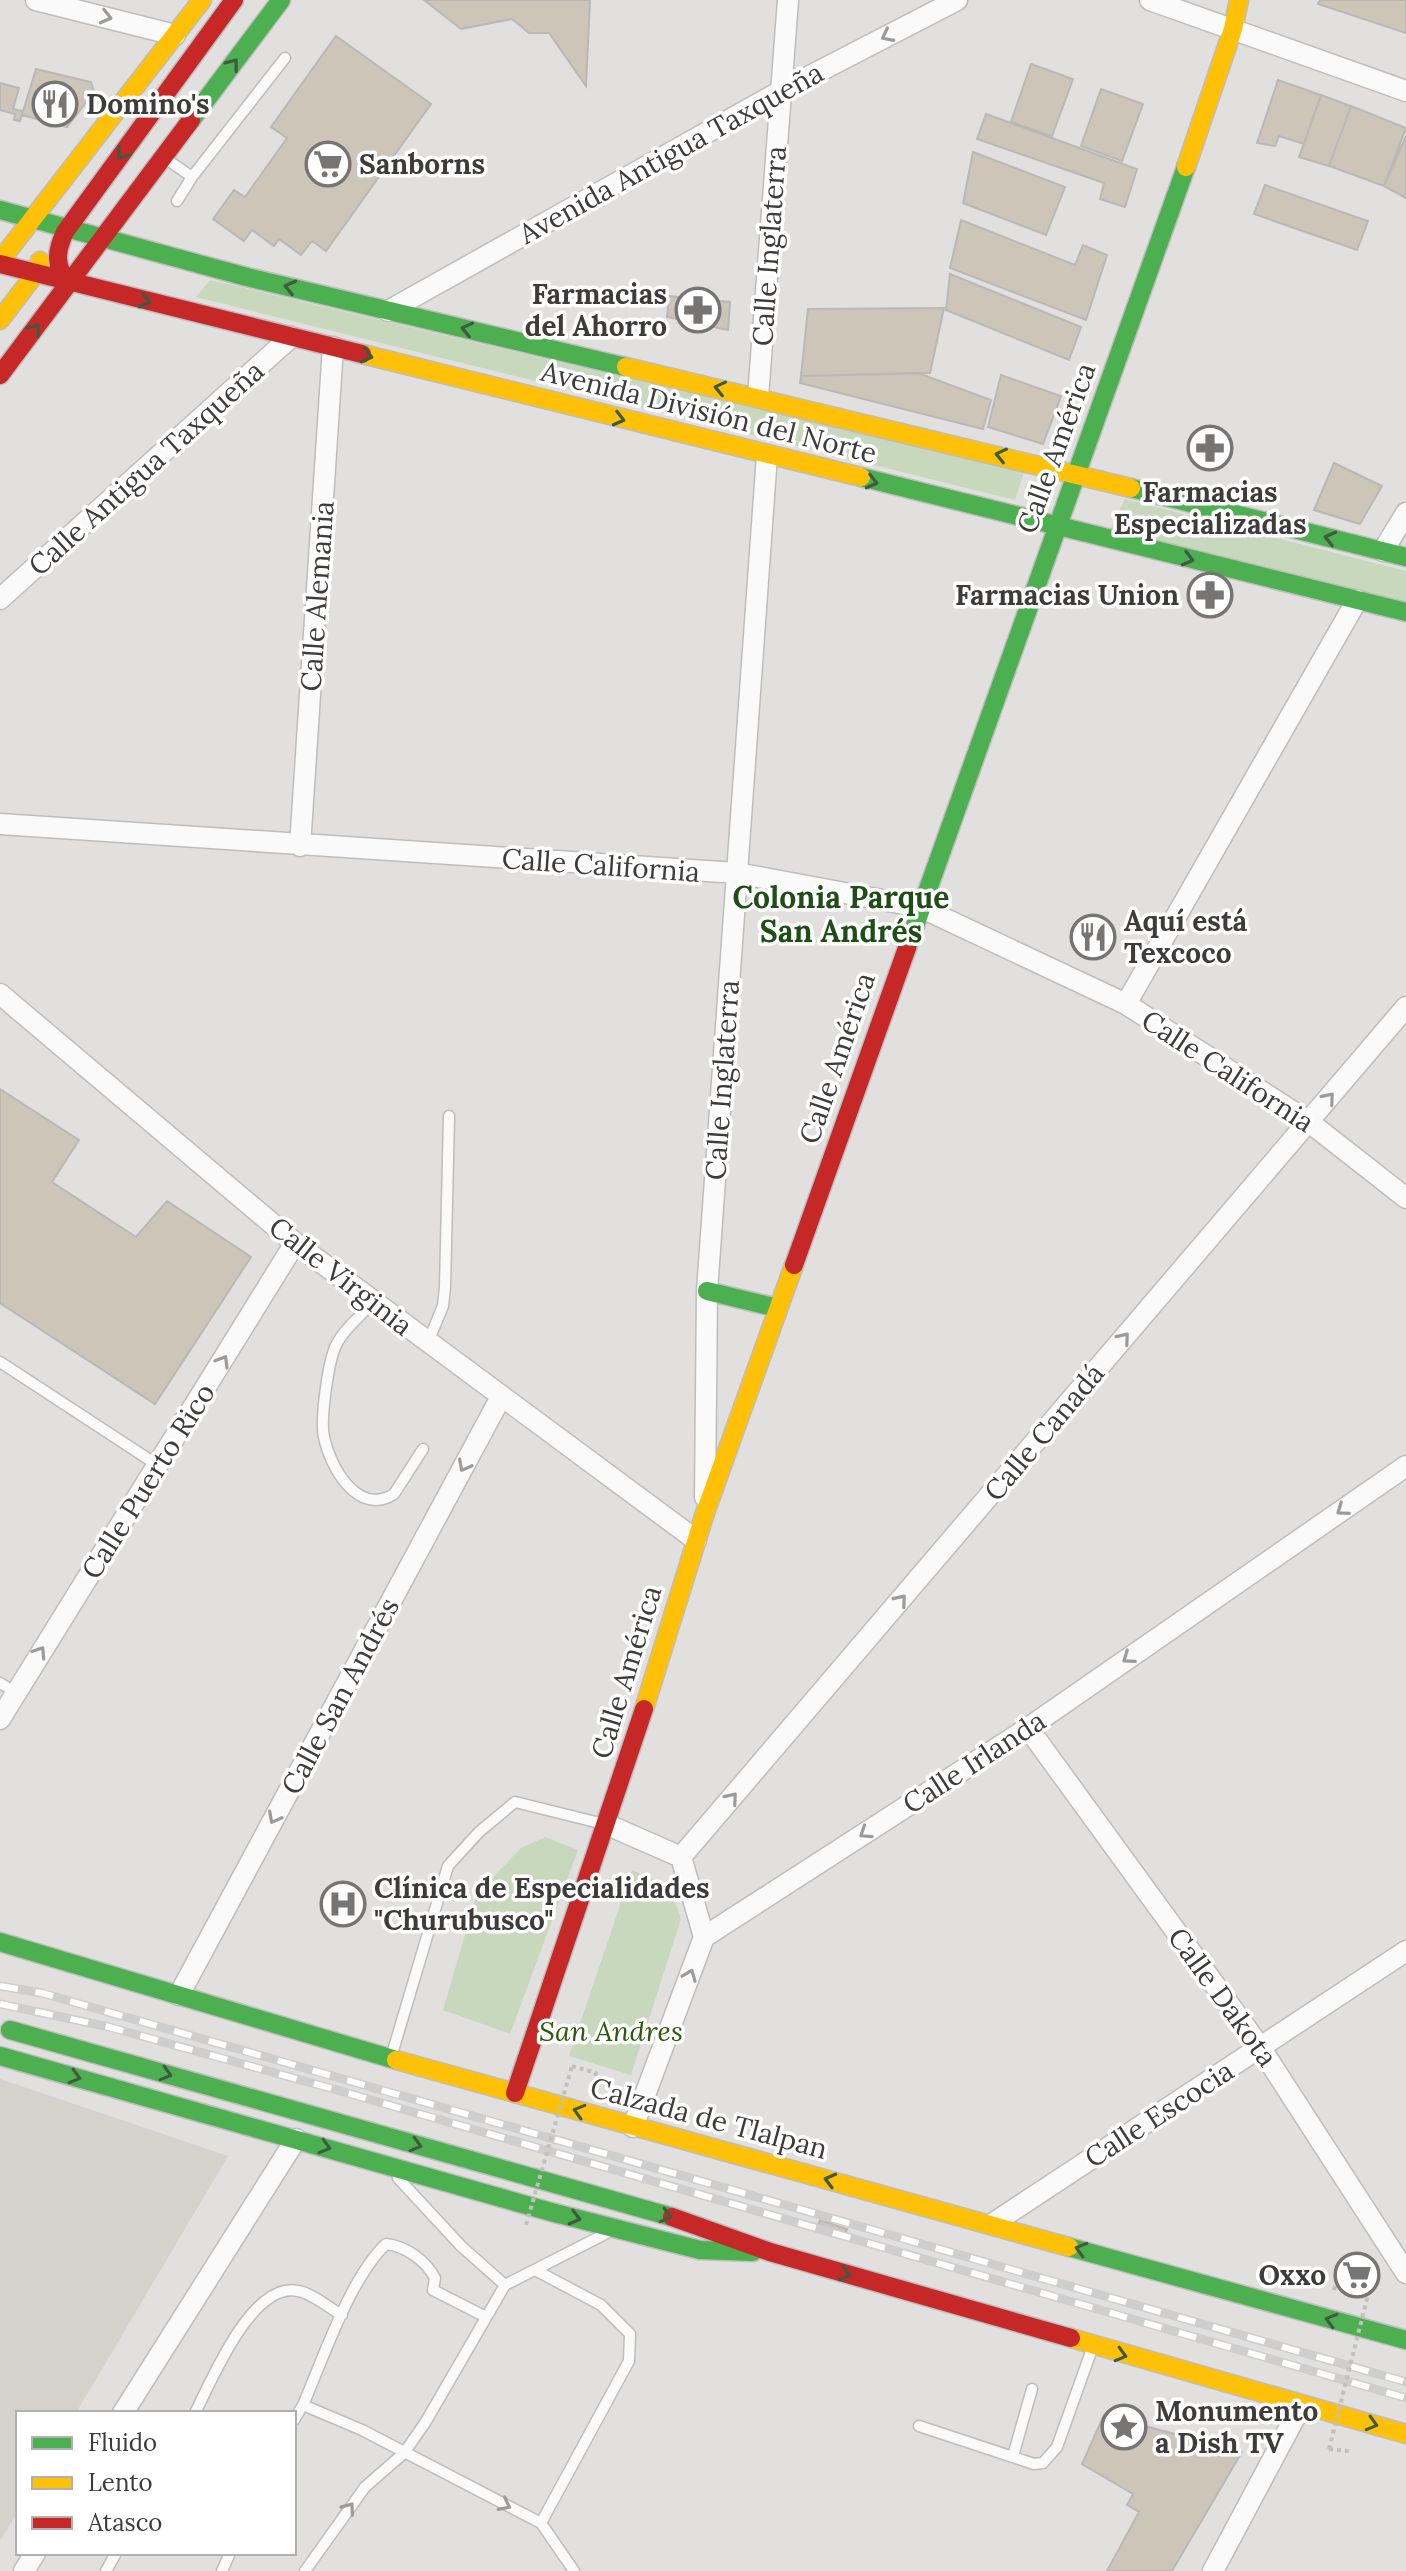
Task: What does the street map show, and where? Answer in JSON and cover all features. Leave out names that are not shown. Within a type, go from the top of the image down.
[{"type":"main road","points":[[0,263],[202,0]]},
{"type":"main road","points":[[69,283],[61,274],[57,255],[68,228],[234,0]]},
{"type":"main road","points":[[0,375],[281,0]]},
{"type":"main road","name":"Calle América","points":[[515,2093],[608,1825],[705,1513],[1058,528],[1233,29],[1239,0]]},
{"type":"main road","name":"Avenida División del Norte","points":[[0,210],[388,311],[758,397],[1406,557]]},
{"type":"main road","points":[[0,320],[35,274],[42,248],[33,218]]},
{"type":"main road","name":"Avenida División del Norte","points":[[0,263],[69,283],[1406,612]]},
{"type":"main road","points":[[707,1291],[778,1308]]},
{"type":"main road","name":"Calzada de Tlalpan","points":[[0,1942],[391,2059],[1406,2340]]},
{"type":"main road","points":[[10,2030],[706,2227],[770,2252],[1092,2347],[1406,2434]]},
{"type":"main road","points":[[0,2056],[700,2250],[770,2252]]},
{"type":"street","points":[[36,0],[175,35]]},
{"type":"street","name":"Calle Inglaterra","points":[[758,397],[788,0]]},
{"type":"street","name":"Avenida Antigua Taxqueña","points":[[388,311],[781,91],[957,0]]},
{"type":"street","points":[[1150,0],[1406,91]]},
{"type":"street","points":[[1233,29],[1247,0]]},
{"type":"street","name":"Calle Antigua Taxqueña","points":[[0,599],[291,337]]},
{"type":"street","name":"Calle Alemania","points":[[300,846],[333,347]]},
{"type":"street","name":"Calle Inglaterra","points":[[705,1513],[707,1291],[767,455]]},
{"type":"street","points":[[1383,551],[1406,513]]},
{"type":"street","points":[[1126,1004],[1357,600]]},
{"type":"street","name":"Calle California","points":[[0,824],[737,873],[920,907],[1126,1004],[1309,1122],[1406,1198]]},
{"type":"street","name":"Calle Virginia","points":[[0,994],[295,1243],[696,1540]]},
{"type":"street","name":"Calle Canadá","points":[[681,1857],[1406,1007]]},
{"type":"street","name":"Calle Puerto Rico","points":[[0,1719],[8,1688],[160,1466],[295,1243]]},
{"type":"street","name":"Calle San Andrés","points":[[179,1995],[501,1397]]},
{"type":"street","name":"Calle Irlanda","points":[[704,1937],[1028,1728],[1406,1466]]},
{"type":"street","name":"Calle Dakota","points":[[1028,1728],[1260,2047],[1406,2273]]},
{"type":"street","points":[[608,1825],[681,1857],[704,1937],[633,2127]]},
{"type":"street","name":"Calle Escocia","points":[[992,2224],[1406,1951]]},
{"type":"street","points":[[124,2411],[296,2139]]},
{"type":"street","points":[[1213,2571],[1301,2406]]},
{"type":"lane","points":[[177,201],[192,177],[285,58]]},
{"type":"lane","points":[[163,156],[192,177]]},
{"type":"lane","points":[[428,1342],[443,1306],[445,1287],[449,1116]]},
{"type":"lane","points":[[373,1302],[334,1349],[324,1438],[347,1487],[363,1498],[387,1499],[394,1494],[423,1449]]},
{"type":"lane","points":[[0,1362],[160,1466]]},
{"type":"lane","points":[[391,2059],[448,1866],[479,1832],[515,1802],[608,1825]]},
{"type":"lane","points":[[385,2164],[461,2246],[505,2285]]},
{"type":"lane","points":[[305,2571],[365,2487],[404,2453],[425,2423],[484,2316],[505,2285],[615,2228]]},
{"type":"lane","points":[[296,2417],[342,2315],[376,2254],[386,2244],[400,2245],[430,2268],[435,2278],[433,2290],[484,2316]]},
{"type":"lane","points":[[537,2271],[601,2305],[630,2334],[629,2361],[541,2523]]},
{"type":"lane","points":[[196,2411],[238,2333],[261,2303],[281,2291],[299,2291],[342,2315]]},
{"type":"lane","points":[[919,2426],[1034,2464],[1051,2458],[1092,2347]]},
{"type":"lane","points":[[1013,2456],[1032,2389]]},
{"type":"lane","points":[[303,2405],[362,2430],[541,2523],[574,2571]]},
{"type":"path","points":[[526,2225],[572,2066],[596,2073]]},
{"type":"path","points":[[1339,2274],[1371,2283],[1329,2449],[1347,2451]]},
{"type":"shaded area","points":[[0,2079],[228,2156],[77,2411],[16,2411],[16,2514],[0,2541]]},
{"type":"green space","points":[[210,280],[1024,472],[1015,500],[196,297]]},
{"type":"green space","points":[[1125,499],[1406,571],[1406,602],[1110,530]]},
{"type":"green space","name":"San Andres","points":[[545,1837],[578,1850],[510,2034],[443,2010],[477,1894],[521,1848]]},
{"type":"green space","name":"San Andres","points":[[632,1870],[670,1887],[681,1919],[631,2075],[569,2056]]},
{"type":"building","points":[[424,0],[590,0],[586,86],[549,33],[529,33],[512,19],[461,29]]},
{"type":"building","points":[[1320,0],[1406,0],[1406,33],[1318,4]]},
{"type":"building","name":"Sanborns","points":[[336,36],[431,104],[326,251],[312,241],[301,255],[279,239],[274,246],[252,230],[244,241],[213,219],[234,190],[245,197],[287,138],[271,127]]},
{"type":"building","points":[[1031,64],[1073,79],[1052,136],[1011,122]]},
{"type":"building","name":"Domino's","points":[[36,69],[91,82],[94,92],[67,127],[22,115]]},
{"type":"building","points":[[1278,80],[1321,95],[1304,144],[1279,136],[1275,146],[1257,143]]},
{"type":"building","points":[[0,83],[19,88],[13,109],[23,111],[20,121],[14,120],[15,114],[0,110]]},
{"type":"building","points":[[1101,89],[1143,104],[1122,161],[1081,146]]},
{"type":"building","points":[[1321,95],[1351,106],[1329,166],[1299,157]]},
{"type":"building","points":[[1351,106],[1406,128],[1384,186],[1329,166]]},
{"type":"building","points":[[986,114],[1137,169],[1125,207],[1100,199],[1104,183],[977,139]]},
{"type":"building","points":[[1406,136],[1406,198],[1384,186]]},
{"type":"building","points":[[973,152],[1065,187],[1046,235],[963,203]]},
{"type":"building","points":[[1265,185],[1368,221],[1357,250],[1254,214]]},
{"type":"building","points":[[961,220],[1075,265],[1083,245],[1107,255],[1086,320],[950,268]]},
{"type":"building","points":[[950,274],[1081,327],[1069,360],[946,310]]},
{"type":"building","name":"Farmacias del Ahorro","points":[[669,296],[730,302],[728,330],[667,317]]},
{"type":"building","points":[[944,308],[930,373],[801,376],[808,309]]},
{"type":"building","points":[[918,373],[991,400],[983,429],[800,383],[801,376]]},
{"type":"building","points":[[1001,375],[1061,396],[1043,444],[988,427]]},
{"type":"building","points":[[1334,463],[1382,486],[1360,524],[1314,510]]},
{"type":"building","points":[[0,1089],[79,1140],[52,1182],[136,1237],[167,1201],[251,1257],[155,1404],[0,1303]]},
{"type":"building","points":[[820,2220],[847,2229],[845,2234],[818,2225]]},
{"type":"building","points":[[1104,2415],[1242,2452],[1172,2571],[1107,2571],[1139,2512],[1127,2505],[1133,2494],[1082,2464]]},
{"type":"railway","points":[[0,1986],[42,1993],[1406,2382]]},
{"type":"railway","points":[[0,2004],[109,2027],[337,2090],[1406,2398]]},
{"type":"traffic: fast","points":[[191,120],[281,0]]},
{"type":"traffic: fast","points":[[907,948],[1186,167]]},
{"type":"traffic: fast","points":[[0,210],[247,277],[626,367]]},
{"type":"traffic: fast","points":[[861,477],[1406,612]]},
{"type":"traffic: fast","points":[[1131,488],[1406,557]]},
{"type":"traffic: fast","points":[[707,1291],[778,1308]]},
{"type":"traffic: fast","points":[[0,1942],[396,2060]]},
{"type":"traffic: fast","points":[[10,2030],[672,2217]]},
{"type":"traffic: fast","points":[[0,2056],[551,2212],[700,2250],[753,2252]]},
{"type":"traffic: fast","points":[[1069,2247],[1406,2340]]},
{"type":"traffic: slow","points":[[0,261],[202,0]]},
{"type":"traffic: slow","points":[[1186,167],[1233,29],[1239,0]]},
{"type":"traffic: slow","points":[[0,320],[35,274],[40,261]]},
{"type":"traffic: slow","points":[[362,354],[861,477]]},
{"type":"traffic: slow","points":[[626,367],[1131,488]]},
{"type":"traffic: slow","points":[[644,1709],[705,1513],[794,1265]]},
{"type":"traffic: slow","points":[[396,2060],[1069,2247]]},
{"type":"traffic: slow","points":[[1071,2338],[1406,2434]]},
{"type":"traffic: jam","points":[[69,283],[58,259],[65,232],[234,0]]},
{"type":"traffic: jam","points":[[0,375],[191,120]]},
{"type":"traffic: jam","points":[[0,264],[362,354]]},
{"type":"traffic: jam","points":[[794,1265],[907,948]]},
{"type":"traffic: jam","points":[[515,2093],[644,1709]]},
{"type":"traffic: jam","points":[[672,2217],[770,2252],[1071,2338]]},
{"type":"place","name":"Domino's","points":[[55,104]]},
{"type":"place","name":"Sanborns","points":[[328,164]]},
{"type":"place","name":"Farmacias del Ahorro","points":[[698,310]]},
{"type":"place","name":"Farmacias Especializadas","points":[[1210,448]]},
{"type":"place","name":"Farmacias Union","points":[[1210,595]]},
{"type":"place","name":"Aquí está Texcoco","points":[[1093,937]]},
{"type":"place","name":"Clínica de Especialidades \"Churubusco\"","points":[[343,1904]]},
{"type":"place","name":"Oxxo","points":[[1357,2275]]},
{"type":"place","name":"Monumento a Dish TV","points":[[1124,2427]]},
{"type":"district","name":"Colonia Parque San Andrés","points":[[841,914]]}]
